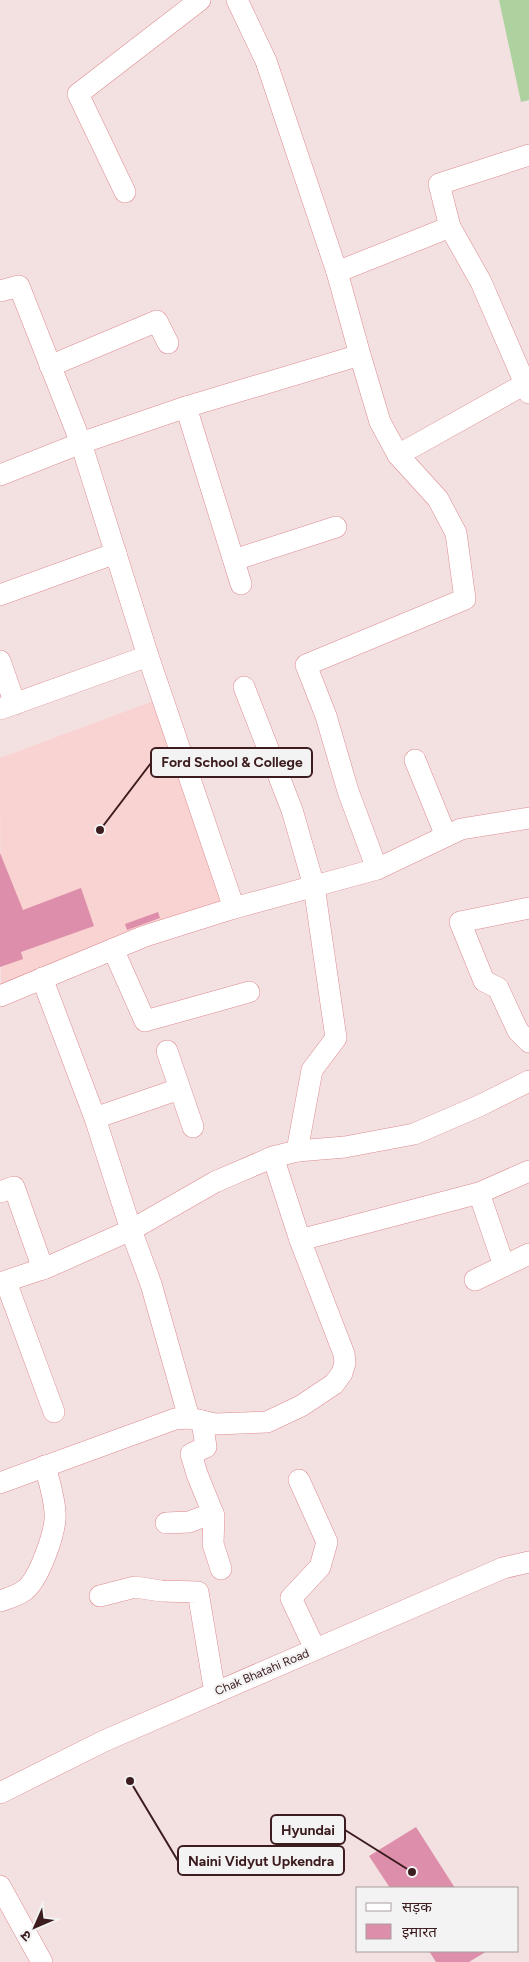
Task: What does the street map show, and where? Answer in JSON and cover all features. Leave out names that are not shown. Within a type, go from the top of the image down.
[{"type":"street","points":[[125,192],[78,94],[200,0]]},
{"type":"street","points":[[237,0],[266,61],[337,272],[380,422],[398,455],[438,499],[456,534],[465,599],[306,665],[326,716],[348,790],[378,869]]},
{"type":"street","points":[[398,455],[527,388],[481,282],[450,227],[439,184],[529,155]]},
{"type":"street","points":[[337,272],[450,227]]},
{"type":"street","points":[[0,292],[19,286],[81,443],[148,656],[234,908]]},
{"type":"street","points":[[50,366],[157,321],[168,343]]},
{"type":"street","points":[[0,475],[81,443],[186,407],[360,355]]},
{"type":"street","points":[[186,407],[241,584]]},
{"type":"street","points":[[234,560],[336,527]]},
{"type":"street","points":[[0,596],[116,553]]},
{"type":"street","points":[[0,661],[8,706],[148,656]]},
{"type":"street","points":[[244,687],[292,810],[314,886],[336,1038],[312,1070],[296,1151]]},
{"type":"street","points":[[415,760],[446,836]]},
{"type":"street","points":[[0,996],[145,936],[234,908],[378,869],[461,829],[529,818]]},
{"type":"street","points":[[529,908],[460,922],[484,982],[498,988],[518,1031],[529,1042]]},
{"type":"street","points":[[113,949],[145,1021],[249,992]]},
{"type":"street","points":[[42,978],[95,1118],[131,1230],[206,1447],[191,1454],[213,1513],[213,1544],[220,1569]]},
{"type":"street","points":[[167,1051],[193,1127]]},
{"type":"street","points":[[54,1412],[3,1282],[42,1269],[131,1230],[215,1182],[273,1157],[296,1151],[345,1147],[414,1134],[479,1106],[529,1081]]},
{"type":"street","points":[[95,1118],[179,1089]]},
{"type":"street","points":[[0,1483],[159,1423],[175,1419],[196,1419],[215,1424],[267,1422],[301,1406],[334,1384],[342,1373],[345,1363],[344,1354],[300,1240],[273,1157]]},
{"type":"street","points":[[300,1240],[479,1193],[529,1171]]},
{"type":"street","points":[[0,1192],[14,1187],[42,1269]]},
{"type":"street","points":[[479,1193],[504,1266]]},
{"type":"street","points":[[475,1280],[529,1254]]},
{"type":"street","points":[[0,1601],[15,1597],[27,1589],[40,1566],[55,1528],[55,1511],[45,1466]]},
{"type":"street","points":[[299,1480],[327,1542],[320,1567],[292,1598],[315,1649]]},
{"type":"street","points":[[166,1523],[189,1522],[213,1513]]},
{"type":"street","name":"Chak Bhatahi Road","points":[[0,1793],[104,1740],[503,1568],[529,1562]]},
{"type":"street","points":[[100,1596],[135,1587],[161,1591],[198,1592],[214,1693]]},
{"type":"street","points":[[0,1886],[42,1962]]},
{"type":"shaded area","points":[[156,700],[223,902],[1,985],[0,758]]},
{"type":"green space","points":[[499,0],[529,0],[529,100],[521,102]]},
{"type":"building","points":[[0,853],[23,910],[81,888],[94,926],[21,952],[23,959],[0,967]]},
{"type":"building","points":[[158,912],[160,918],[127,930],[125,924]]},
{"type":"building","points":[[416,1827],[454,1887],[389,1887],[369,1856]]},
{"type":"building","points":[[430,1952],[485,1952],[469,1962],[436,1962]]},
{"type":"place","name":"Ford School & College","points":[[100,830]]},
{"type":"place","name":"Naini Vidyut Upkendra","points":[[130,1781]]},
{"type":"place","name":"Hyundai","points":[[412,1872]]}]
